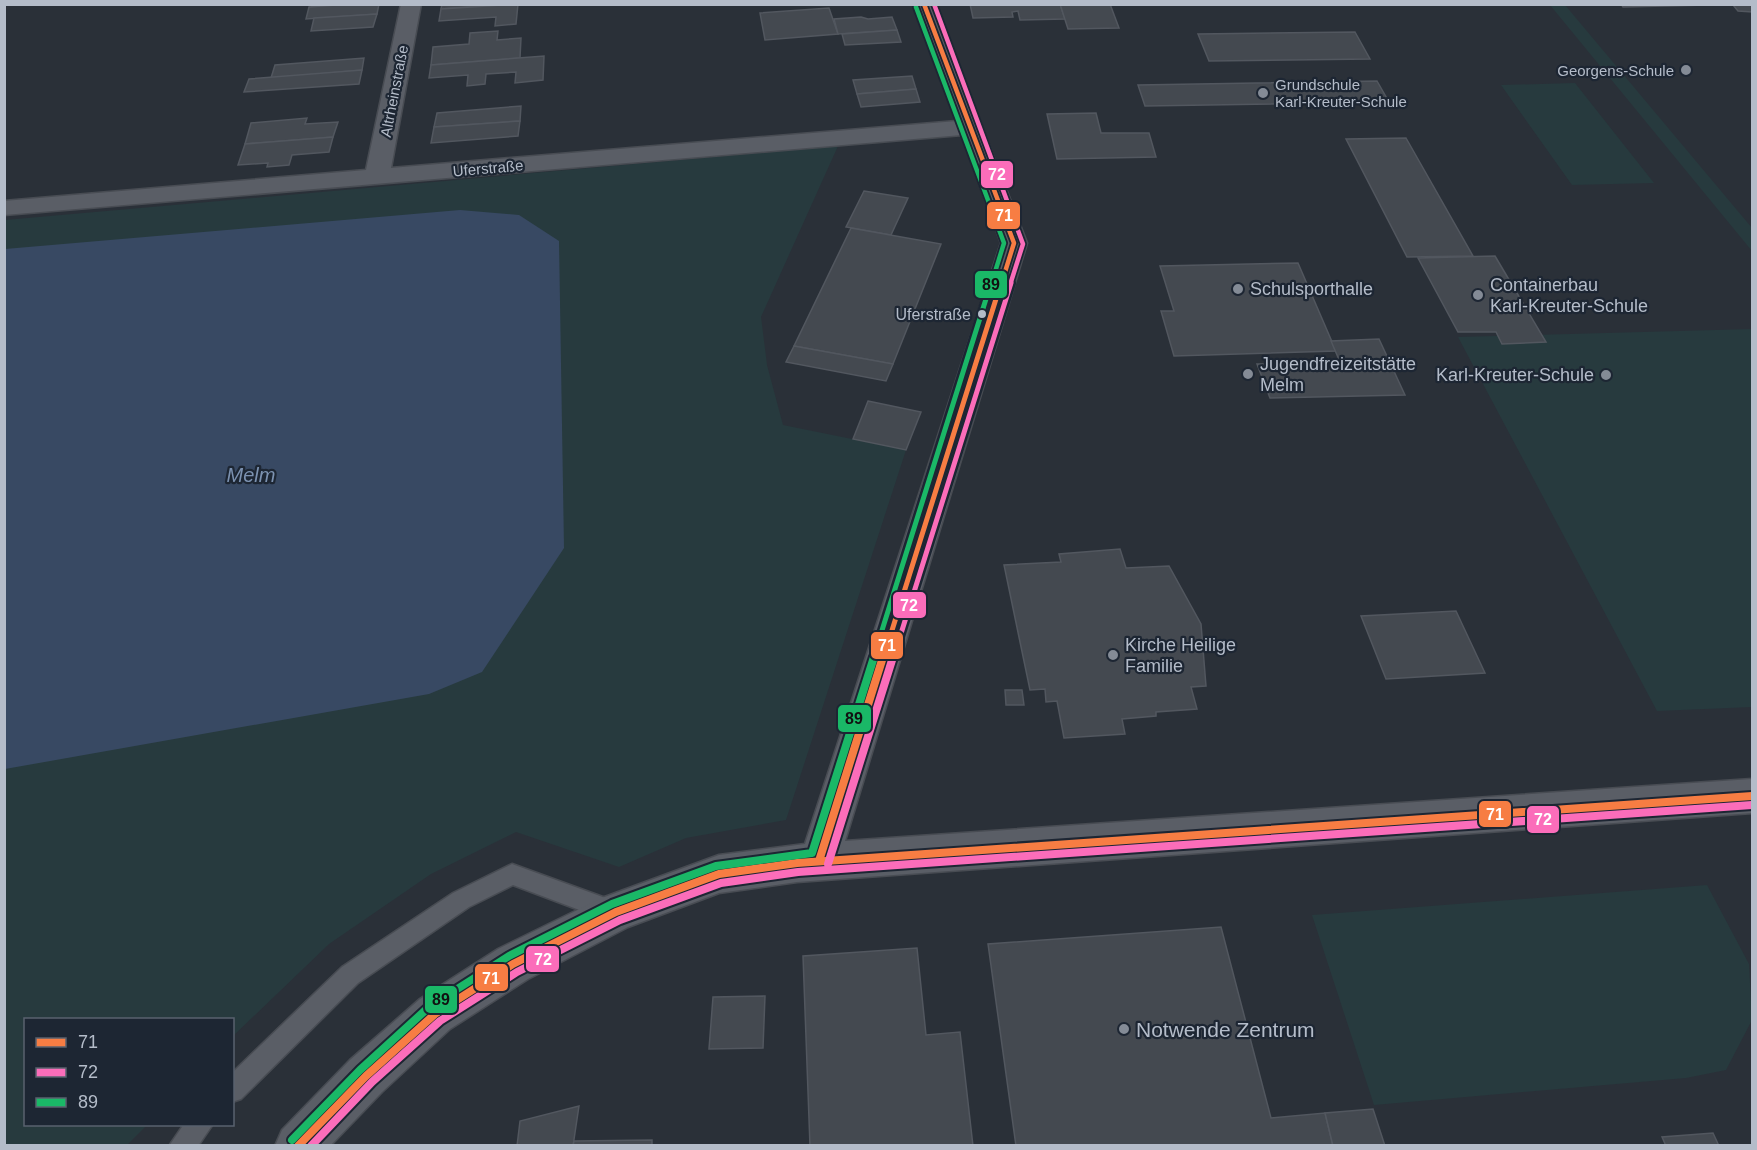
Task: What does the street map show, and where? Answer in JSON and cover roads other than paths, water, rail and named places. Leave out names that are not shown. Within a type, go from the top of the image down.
[{"type":"street","name":"Altrheinstraße","points":[[377,177],[411,4]]},
{"type":"street","points":[[819,861],[1014,243],[924,4]]},
{"type":"street","name":"Uferstraße","points":[[4,208],[972,128]]},
{"type":"street","points":[[298,1146],[366,1076],[435,1014],[513,964],[616,912],[719,874],[819,861],[1752,796]]},
{"type":"lane","points":[[234,1088],[350,975],[461,900],[512,874],[616,912]]},
{"type":"lane","points":[[182,1146],[200,1126]]},
{"type":"water","name":"Melm","points":[[460,210],[519,215],[559,241],[564,548],[482,672],[429,694],[5,769],[5,249]]},
{"type":"place","name":"Georgens-Schule","points":[[1686,70]]},
{"type":"place","name":"Grundschule Karl-Kreuter-Schule","points":[[1263,93]]},
{"type":"place","name":"Schulsporthalle","points":[[1238,289]]},
{"type":"place","name":"Containerbau Karl-Kreuter-Schule","points":[[1478,295]]},
{"type":"place","name":"Uferstraße","points":[[982,314]]},
{"type":"place","name":"Jugendfreizeitstätte Melm","points":[[1248,374]]},
{"type":"place","name":"Karl-Kreuter-Schule","points":[[1606,375]]},
{"type":"place","name":"Kirche Heilige Familie","points":[[1113,655]]},
{"type":"place","name":"Notwende Zentrum","points":[[1124,1029]]}]
